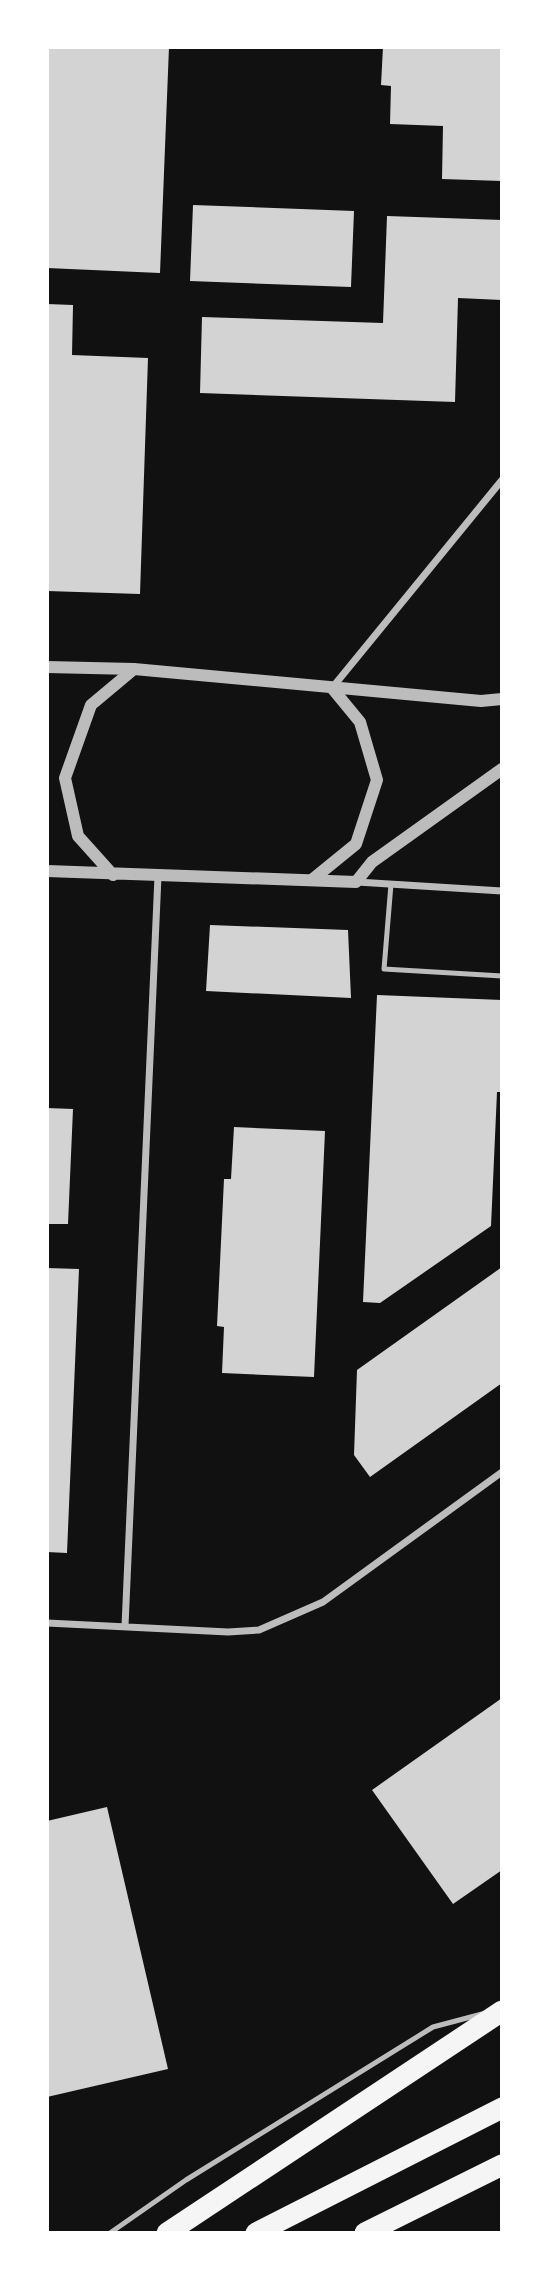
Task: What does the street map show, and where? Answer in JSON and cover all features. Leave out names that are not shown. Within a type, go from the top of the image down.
[{"type":"highway","points":[[167,2233],[502,2009]]},
{"type":"highway","points":[[256,2233],[502,2108]]},
{"type":"highway","points":[[365,2233],[502,2165]]},
{"type":"street","points":[[332,688],[502,480]]},
{"type":"street","points":[[47,667],[134,669],[481,701],[502,699]]},
{"type":"street","points":[[113,875],[78,836],[65,778],[91,705],[134,669]]},
{"type":"street","points":[[313,879],[356,844],[377,780],[360,722],[332,688]]},
{"type":"street","points":[[356,882],[372,862],[502,769]]},
{"type":"street","points":[[47,872],[313,879],[502,891]]},
{"type":"street","points":[[125,1626],[158,876]]},
{"type":"street","points":[[47,1623],[228,1632],[259,1630],[323,1602],[502,1472]]},
{"type":"lane","points":[[391,884],[384,969],[502,976]]},
{"type":"lane","points":[[110,2233],[186,2180],[433,2027],[502,2009]]},
{"type":"building","points":[[47,47],[169,47],[160,273],[47,268]]},
{"type":"building","points":[[383,47],[502,47],[502,181],[442,179],[443,126],[390,124],[391,86],[381,85]]},
{"type":"building","points":[[193,205],[354,211],[351,287],[190,281]]},
{"type":"building","points":[[387,216],[502,220],[502,300],[458,298],[455,402],[200,393],[202,317],[383,323]]},
{"type":"building","points":[[47,304],[73,305],[72,355],[148,358],[140,594],[47,591]]},
{"type":"building","points":[[210,925],[348,930],[351,998],[206,991]]},
{"type":"building","points":[[377,995],[502,1000],[502,1092],[497,1092],[491,1226],[380,1303],[363,1302]]},
{"type":"building","points":[[47,1108],[73,1109],[68,1224],[47,1224]]},
{"type":"building","points":[[234,1127],[325,1131],[314,1377],[222,1373],[224,1327],[217,1326],[224,1179],[231,1179]]},
{"type":"building","points":[[502,1267],[502,1383],[370,1477],[354,1455],[357,1370]]},
{"type":"building","points":[[47,1268],[79,1269],[67,1553],[47,1552]]},
{"type":"building","points":[[502,1698],[502,1870],[453,1904],[372,1790]]},
{"type":"building","points":[[107,1807],[168,2069],[47,2097],[47,1821]]}]
